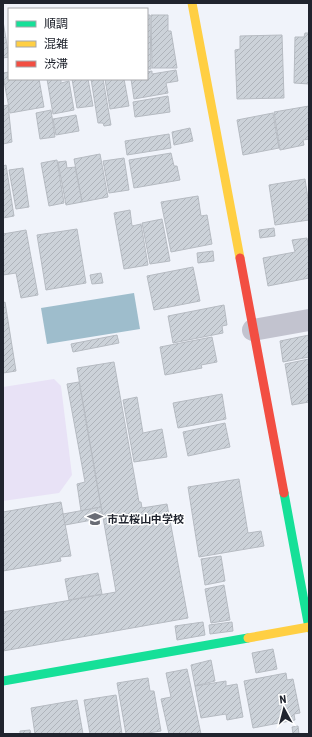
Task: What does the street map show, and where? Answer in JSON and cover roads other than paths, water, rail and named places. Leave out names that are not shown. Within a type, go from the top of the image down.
[{"type":"street","points":[[3,681],[309,628],[192,3]]},
{"type":"street","points":[[253,330],[309,320]]},
{"type":"water","points":[[134,293],[140,329],[47,344],[41,308]]},
{"type":"place","name":"市立桜山中学校","points":[[95,519]]}]
